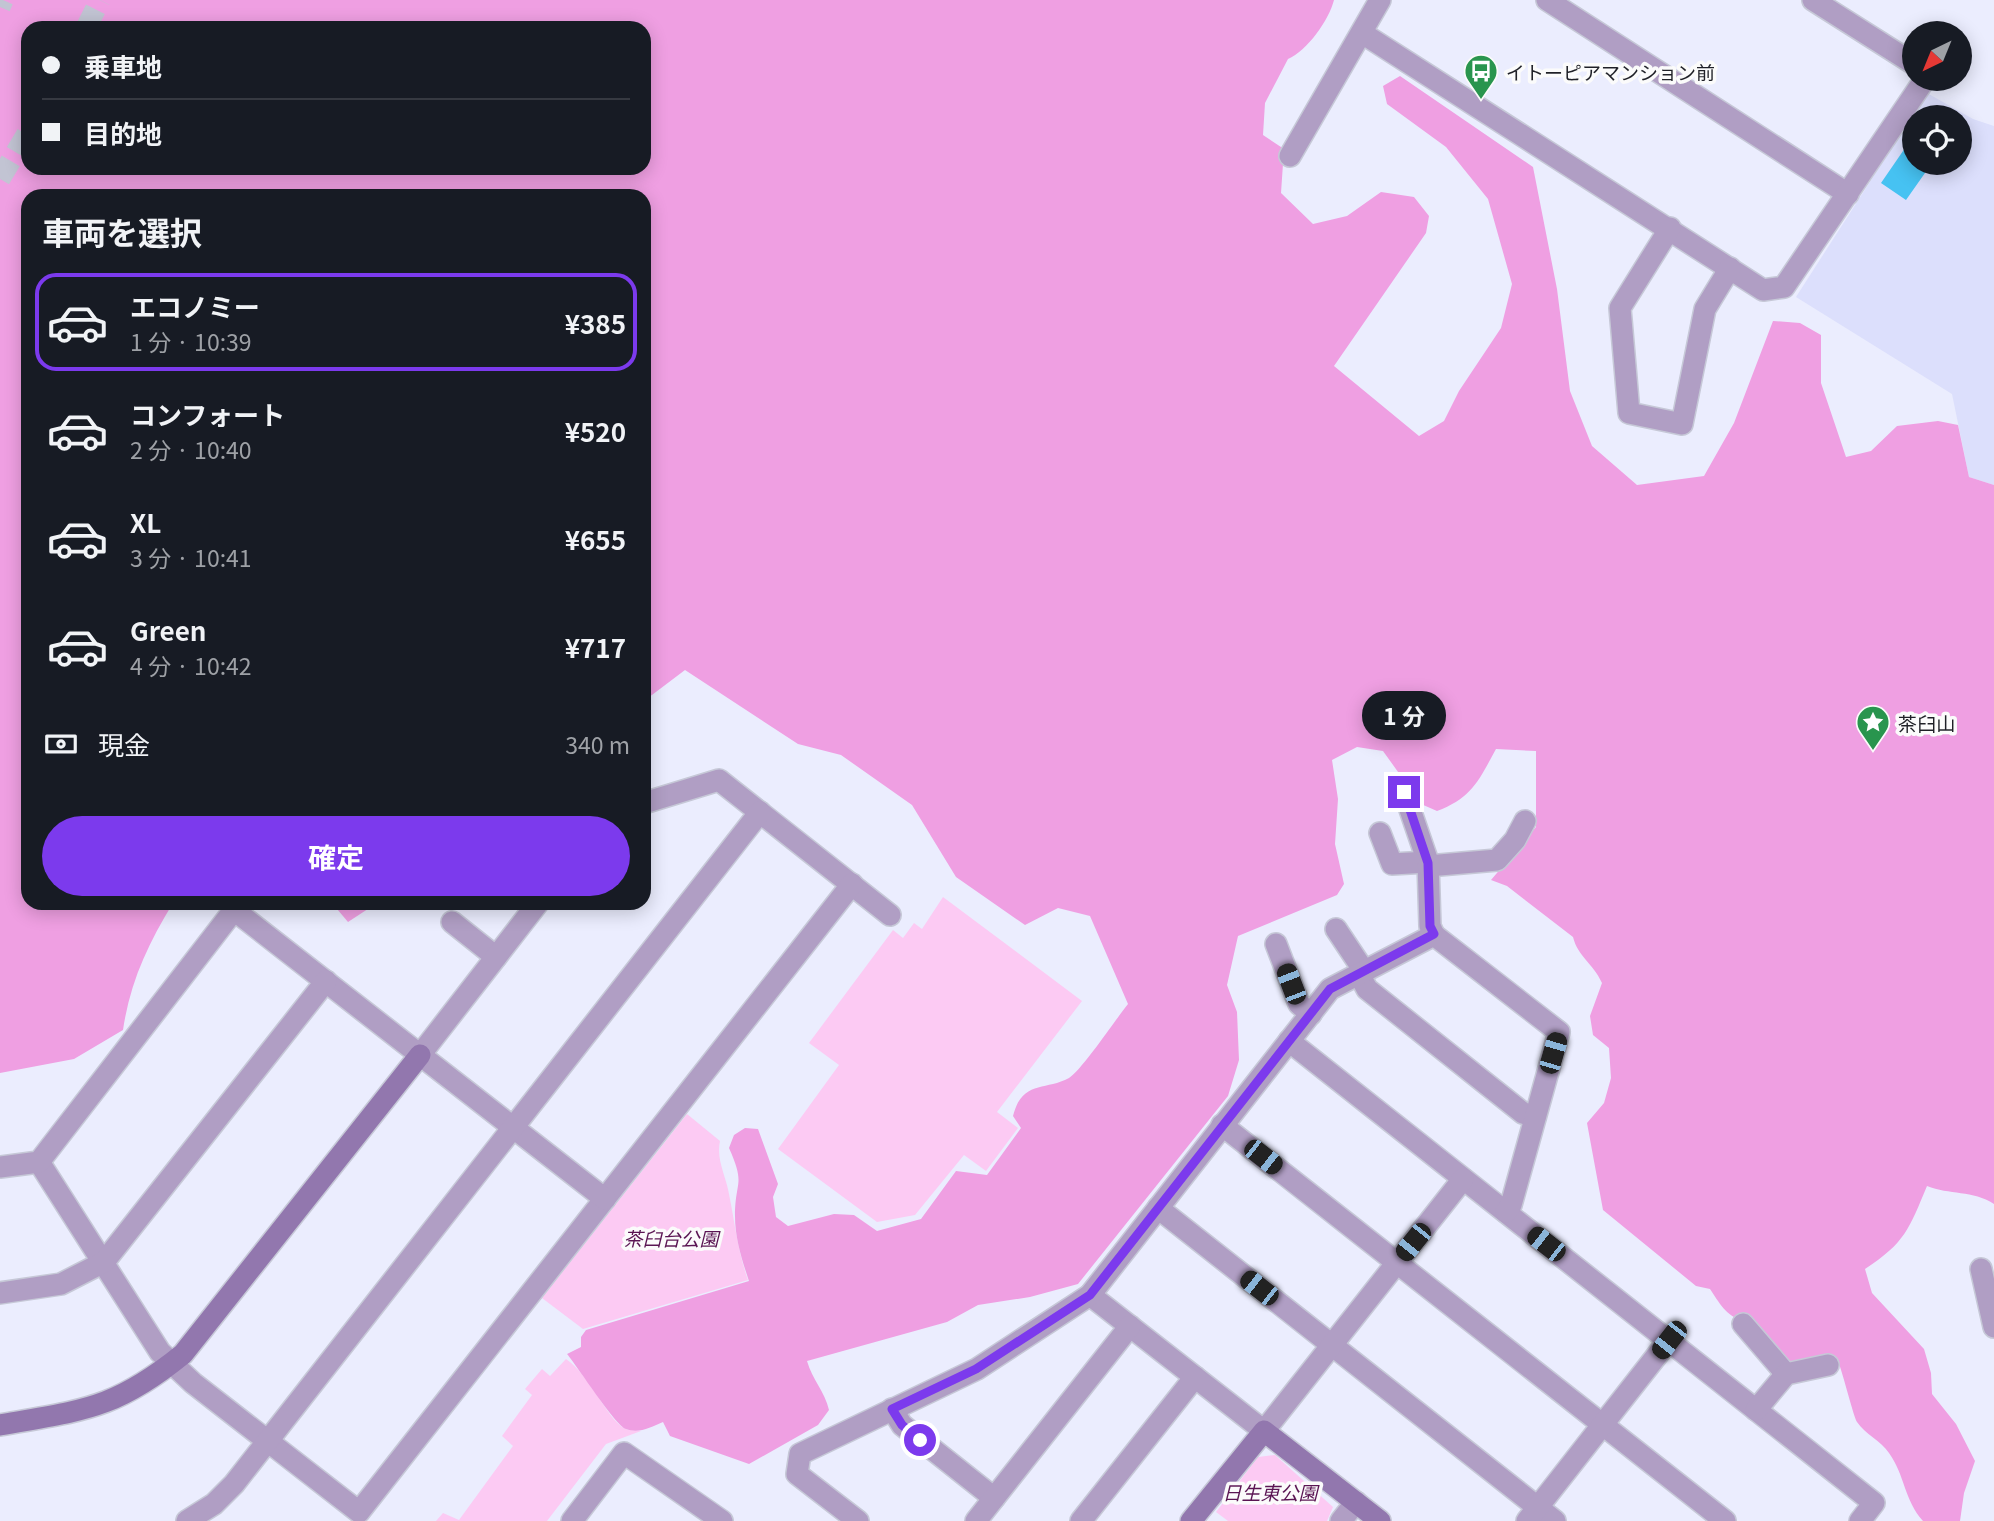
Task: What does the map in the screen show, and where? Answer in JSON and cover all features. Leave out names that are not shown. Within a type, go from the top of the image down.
[{"type":"street","points":[[1290,156],[1380,0]]},
{"type":"street","points":[[1547,0],[1848,194]]},
{"type":"street","points":[[1813,0],[1902,56]]},
{"type":"street","points":[[1362,33],[1763,290],[1784,287],[1917,91]]},
{"type":"street","points":[[1670,228],[1620,309],[1629,413],[1682,424],[1705,309],[1730,268]]},
{"type":"street","points":[[651,801],[719,780],[890,915]]},
{"type":"street","points":[[1404,792],[1428,864],[1430,926],[1434,934],[1559,1032],[1511,1205],[1506,1212]]},
{"type":"street","points":[[187,1521],[225,1494],[760,812]]},
{"type":"street","points":[[1380,833],[1392,872],[1428,864],[1497,860],[1515,840],[1525,821]]},
{"type":"street","points":[[39,1162],[160,1352],[171,1364],[357,1516],[852,884]]},
{"type":"street","points":[[0,1167],[39,1162],[234,910],[605,1199]]},
{"type":"street","points":[[0,1424],[75,1413],[101,1406],[130,1392],[171,1364],[192,1344],[533,910]]},
{"type":"street","points":[[452,922],[496,957]]},
{"type":"street","points":[[1336,929],[1367,989],[1523,1113],[1535,1117]]},
{"type":"street","points":[[858,1521],[797,1474],[800,1454],[976,1369],[1090,1295],[1330,989],[1434,934]]},
{"type":"street","points":[[1276,944],[1299,1004],[1311,1014]]},
{"type":"street","points":[[0,1293],[61,1284],[104,1262],[326,981]]},
{"type":"street","points":[[1289,1041],[1874,1503],[1860,1521]]},
{"type":"street","points":[[1222,1125],[1725,1521]]},
{"type":"street","points":[[1191,1521],[1463,1179]]},
{"type":"street","points":[[1158,1208],[1332,1346],[1532,1514],[1555,1521]]},
{"type":"street","points":[[1981,1269],[1994,1326]]},
{"type":"street","points":[[1090,1295],[1380,1521]]},
{"type":"street","points":[[1743,1324],[1786,1374]]},
{"type":"street","points":[[976,1521],[1130,1326]]},
{"type":"street","points":[[1532,1514],[1669,1340]]},
{"type":"street","points":[[1756,1410],[1786,1374],[1828,1365]]},
{"type":"street","points":[[1081,1521],[1195,1377]]},
{"type":"street","points":[[892,1409],[902,1425],[994,1498]]},
{"type":"street","points":[[572,1521],[624,1453],[709,1517]]},
{"type":"street","points":[[1341,1521],[1356,1502]]},
{"type":"shaded area","points":[[0,0],[1334,0],[1316,34],[1288,59],[1265,103],[1263,135],[1284,149],[1281,193],[1313,224],[1347,216],[1381,192],[1414,197],[1429,216],[1426,233],[1334,366],[1419,436],[1444,421],[1459,391],[1501,328],[1512,284],[1488,199],[1446,147],[1387,104],[1383,86],[1400,76],[1533,167],[1557,289],[1570,391],[1592,446],[1637,485],[1704,476],[1734,423],[1773,321],[1800,323],[1821,335],[1821,383],[1846,457],[1871,451],[1897,426],[1938,421],[1958,425],[1969,477],[1994,485],[1994,1204],[1978,1197],[1927,1186],[1904,1234],[1889,1251],[1865,1269],[1872,1293],[1924,1349],[1931,1373],[1932,1394],[1956,1424],[1975,1461],[1964,1493],[1960,1521],[1923,1521],[1908,1496],[1889,1453],[1857,1422],[1839,1364],[1831,1361],[1791,1368],[1743,1320],[1727,1312],[1710,1289],[1696,1286],[1603,1210],[1587,1123],[1604,1103],[1611,1078],[1609,1048],[1593,1035],[1590,1016],[1602,983],[1578,950],[1573,937],[1507,886],[1491,880],[1536,827],[1536,751],[1496,749],[1467,794],[1437,811],[1421,804],[1383,751],[1357,747],[1332,760],[1338,799],[1335,844],[1344,884],[1337,895],[1238,936],[1227,985],[1237,1012],[1239,1060],[1228,1096],[1078,1284],[1030,1297],[978,1305],[947,1322],[807,1361],[829,1410],[818,1425],[749,1464],[670,1436],[663,1422],[636,1431],[621,1425],[567,1354],[581,1347],[581,1337],[586,1330],[749,1281],[735,1224],[738,1177],[729,1148],[734,1135],[745,1128],[758,1129],[778,1184],[773,1197],[776,1217],[788,1226],[834,1214],[854,1215],[877,1231],[921,1219],[956,1171],[987,1175],[1021,1128],[1013,1116],[1022,1097],[1035,1088],[1069,1078],[1128,1004],[1090,916],[1058,908],[1025,925],[956,877],[912,805],[841,755],[798,744],[685,670],[651,696],[651,189],[21,189],[21,910],[169,910],[141,964],[130,996],[123,1030],[74,1059],[0,1073]]},
{"type":"shaded area","points":[[1927,93],[1948,105],[1919,105]]},
{"type":"shaded area","points":[[1972,118],[1994,126],[1994,485],[1969,477],[1952,394],[1796,297],[1902,132],[1902,175],[1972,175]]},
{"type":"shaded area","points":[[338,910],[366,910],[348,922]]},
{"type":"green space","points":[[943,897],[1082,1001],[997,1112],[1018,1128],[986,1171],[964,1155],[915,1215],[877,1222],[778,1149],[839,1065],[809,1043],[893,930],[903,938],[914,923],[922,929]]},
{"type":"green space","name":"茶臼台公園","points":[[687,1114],[720,1141],[720,1161],[748,1280],[583,1329],[542,1298]]},
{"type":"green space","points":[[566,1359],[583,1375],[618,1423],[626,1429],[641,1431],[606,1444],[547,1521],[436,1521],[443,1513],[459,1520],[513,1446],[502,1436],[532,1395],[525,1389],[542,1369],[550,1376]]},
{"type":"green space","name":"日生東公園","points":[[1275,1455],[1333,1507],[1327,1521],[1228,1521],[1216,1512],[1258,1457]]},
{"type":"water","points":[[1902,152],[1902,175],[1924,175],[1906,200],[1881,183]]},
{"type":"tunnel","points":[[0,7],[3,0]]},
{"type":"tunnel","points":[[90,21],[100,0]]},
{"type":"tunnel","points":[[0,179],[21,144]]},
{"type":"place","name":"イトーピアマンション前","points":[[1481,101]]},
{"type":"place","name":"茶臼山","points":[[1873,752]]},
{"type":"route","points":[[920,1440],[902,1425],[892,1409],[976,1369],[1090,1295],[1330,989],[1434,934],[1430,926],[1428,863],[1404,792]]}]
